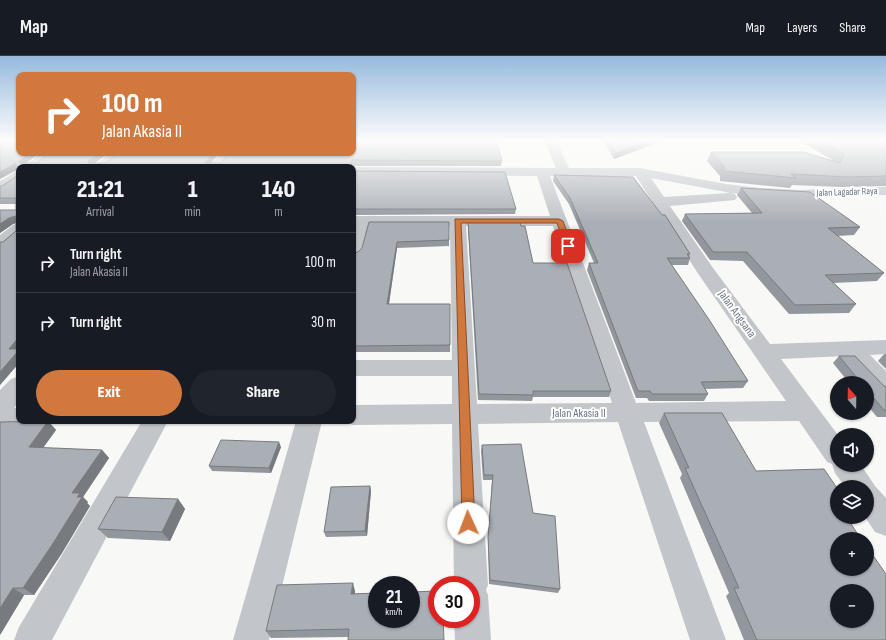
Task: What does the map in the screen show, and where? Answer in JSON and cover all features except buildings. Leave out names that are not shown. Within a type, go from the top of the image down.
[{"type":"street","points":[[553,167],[559,221],[708,640]]},
{"type":"street","name":"Jalan Lagadar Raya","points":[[356,171],[640,172],[726,188],[760,192],[798,194],[886,190]]},
{"type":"street","name":"Jalan Angsana","points":[[640,172],[706,272],[830,444]]},
{"type":"street","points":[[0,174],[16,174]]},
{"type":"street","points":[[0,187],[16,176]]},
{"type":"street","points":[[660,202],[735,197],[760,192]]},
{"type":"street","points":[[357,221],[559,221]]},
{"type":"street","points":[[458,221],[471,576]]},
{"type":"street","points":[[0,229],[16,223]]},
{"type":"street","points":[[0,243],[16,230]]},
{"type":"street","points":[[764,352],[886,347]]},
{"type":"street","points":[[851,349],[886,386]]},
{"type":"street","points":[[356,368],[463,368]]},
{"type":"street","points":[[0,407],[16,388]]},
{"type":"street","name":"Jalan Akasia II","points":[[356,415],[806,411]]},
{"type":"street","points":[[0,418],[16,418]]},
{"type":"street","points":[[32,640],[153,424]]},
{"type":"street","points":[[252,640],[308,424]]},
{"type":"street","points":[[874,506],[886,522]]},
{"type":"street","points":[[472,628],[473,640]]},
{"type":"route","points":[[468,523],[458,221],[559,221],[568,246]]}]
